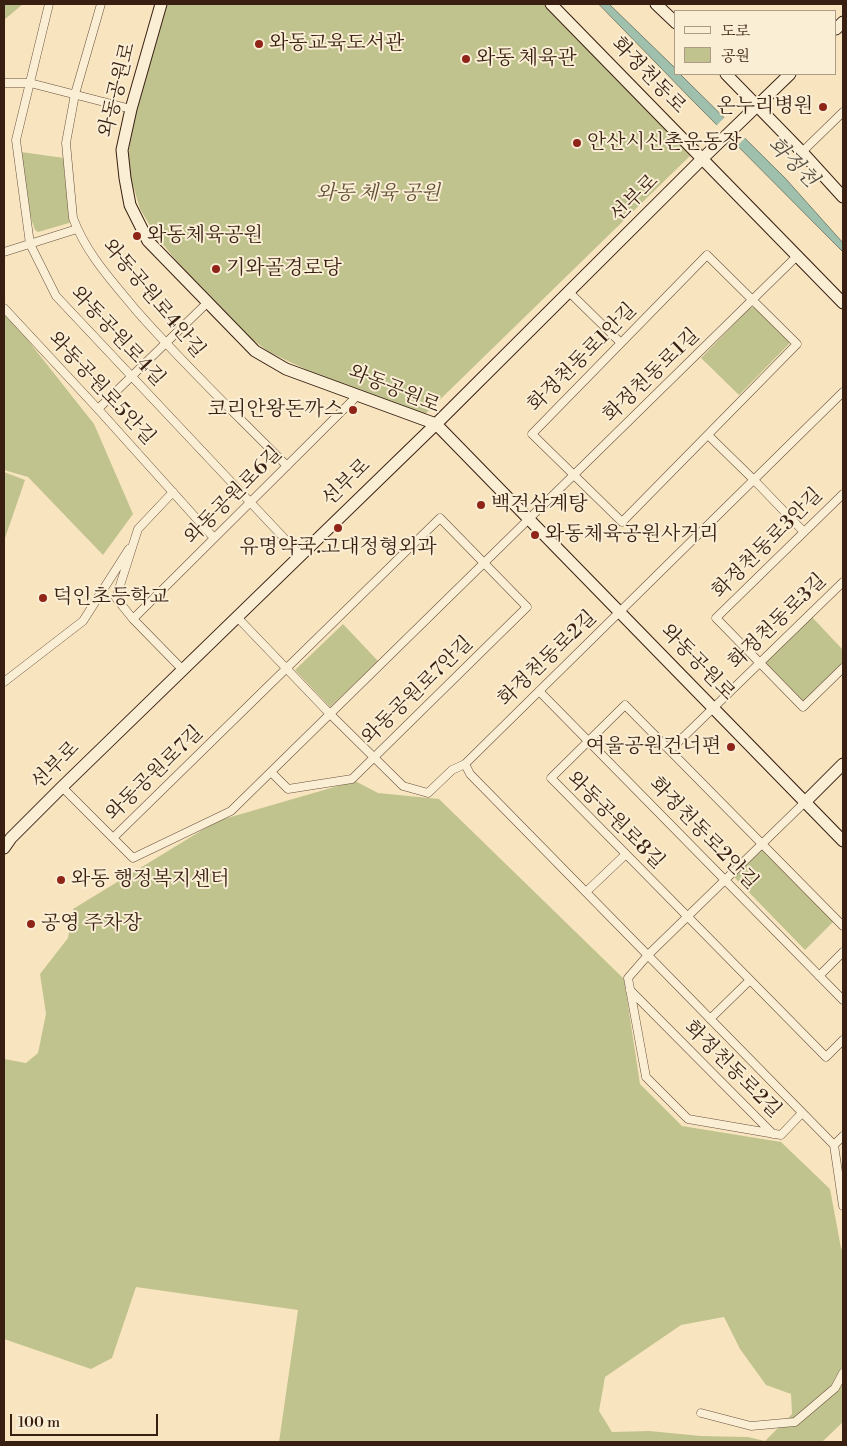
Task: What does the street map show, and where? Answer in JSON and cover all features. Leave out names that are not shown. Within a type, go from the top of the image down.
[{"type":"street","name":"와동공원로4길","points":[[49,4],[16,140],[30,244],[56,296],[300,554]]},
{"type":"street","name":"와동공원로4안길","points":[[101,4],[75,94],[66,142],[73,218],[77,229],[99,267],[166,344],[287,466]]},
{"type":"street","name":"와동공원로","points":[[161,4],[131,109],[122,150],[130,205],[148,241],[255,351],[286,369],[436,424],[843,841]]},
{"type":"street","name":"화정천동로","points":[[551,4],[843,303]]},
{"type":"street","points":[[656,4],[674,22]]},
{"type":"street","points":[[727,75],[842,193]]},
{"type":"street","points":[[757,105],[789,75]]},
{"type":"street","points":[[4,83],[30,83],[131,109]]},
{"type":"street","name":"선부로","points":[[4,848],[7,839],[436,424],[757,105]]},
{"type":"street","points":[[802,152],[843,112]]},
{"type":"street","points":[[4,252],[77,229]]},
{"type":"street","name":"화정천동로1안길","points":[[707,255],[753,300],[797,344],[622,522],[532,434],[707,255]]},
{"type":"street","name":"화정천동로1길","points":[[529,519],[797,256]]},
{"type":"street","points":[[568,291],[621,343]]},
{"type":"street","points":[[98,409],[208,302]]},
{"type":"street","name":"와동공원로5안길","points":[[4,308],[214,538]]},
{"type":"street","name":"화정천동로2길","points":[[834,1145],[470,774],[465,764],[843,392]]},
{"type":"street","name":"와동공원로6길","points":[[133,619],[358,395]]},
{"type":"street","points":[[708,435],[804,532]]},
{"type":"street","points":[[173,492],[138,529],[116,598],[133,619],[182,669]]},
{"type":"street","name":"화정천동로3안길","points":[[843,494],[716,618],[803,707],[843,668]]},
{"type":"street","name":"와동공원로7길","points":[[484,564],[440,518],[113,838],[133,858],[231,811],[484,564],[529,519]]},
{"type":"street","points":[[4,682],[82,621],[135,539]]},
{"type":"street","name":"와동공원로7안길","points":[[271,772],[288,789],[352,779],[526,607],[484,564]]},
{"type":"street","name":"화정천동로3길","points":[[670,750],[843,582]]},
{"type":"street","points":[[237,617],[373,758],[403,786],[428,793],[452,770],[465,764]]},
{"type":"street","name":"화정천동로2안길","points":[[539,691],[843,1000]]},
{"type":"street","name":"와동공원로8길","points":[[843,926],[625,705],[551,778],[826,1057],[843,1040]]},
{"type":"street","points":[[648,956],[843,764]]},
{"type":"street","points":[[62,787],[113,838]]},
{"type":"street","points":[[586,892],[626,854]]},
{"type":"street","points":[[820,976],[843,952]]},
{"type":"street","name":"화정천동로2길","points":[[648,956],[628,978],[646,1077],[688,1119],[773,1134]]},
{"type":"street","points":[[710,1019],[750,980]]},
{"type":"street","name":"화정천동로2길","points":[[630,990],[773,1134]]},
{"type":"street","points":[[773,1134],[782,1135],[802,1113]]},
{"type":"street","points":[[843,1136],[834,1145],[843,1206]]},
{"type":"street","points":[[701,1413],[751,1426],[795,1422],[835,1388],[843,1372]]},
{"type":"green space","points":[[4,4],[23,4],[4,20]]},
{"type":"green space","name":"와동 체육 공원","points":[[164,4],[548,4],[693,153],[417,422],[269,352],[240,330],[174,258],[155,234],[140,209],[127,165],[132,127]]},
{"type":"green space","points":[[21,152],[64,158],[71,220],[69,223],[38,232],[35,230],[20,185]]},
{"type":"green space","points":[[754,307],[789,340],[789,344],[739,395],[701,358],[750,308]]},
{"type":"green space","points":[[4,310],[94,424],[133,514],[103,555],[28,477],[4,470]]},
{"type":"green space","points":[[4,472],[25,480],[4,541]]},
{"type":"green space","points":[[811,616],[843,650],[843,665],[804,704],[763,662]]},
{"type":"green space","points":[[343,624],[378,661],[330,707],[295,670]]},
{"type":"green space","points":[[355,781],[378,793],[439,799],[624,979],[640,1084],[682,1126],[781,1142],[830,1189],[841,1248],[843,1250],[843,1422],[822,1442],[279,1442],[298,1310],[136,1287],[112,1358],[91,1369],[4,1339],[4,1059],[26,1063],[38,1053],[46,1014],[40,974],[68,938],[73,909],[217,821]],"holes":[[[724,1317],[740,1349],[766,1385],[791,1394],[792,1414],[765,1441],[748,1437],[701,1436],[649,1431],[612,1432],[599,1411],[605,1377],[681,1325]]]},
{"type":"green space","points":[[763,847],[835,920],[805,950],[734,877]]},
{"type":"shaded area","points":[[599,4],[609,4],[674,67],[674,75],[681,75],[785,178],[843,243],[843,252]]},
{"type":"pier","points":[[726,116],[747,136],[736,147],[715,127]]},
{"type":"place","name":"와동교육도서관","points":[[259,44]]},
{"type":"place","name":"와동 체육관","points":[[466,59]]},
{"type":"place","name":"온누리병원","points":[[823,107]]},
{"type":"place","name":"안산시신촌운동장","points":[[577,143]]},
{"type":"place","name":"와동체육공원","points":[[137,236]]},
{"type":"place","name":"기와골경로당","points":[[216,269]]},
{"type":"place","name":"코리안왕돈까스","points":[[353,410]]},
{"type":"place","name":"백건삼계탕","points":[[481,505]]},
{"type":"place","name":"유명약국.고대정형외과","points":[[338,528]]},
{"type":"place","name":"와동체육공원사거리","points":[[535,535]]},
{"type":"place","name":"덕인초등학교","points":[[43,598]]},
{"type":"place","name":"여울공원건너편","points":[[731,747]]},
{"type":"place","name":"와동 행정복지센터","points":[[61,880]]},
{"type":"place","name":"공영 주차장","points":[[31,924]]},
{"type":"water label","name":"화정천","points":[[792,163]]}]
